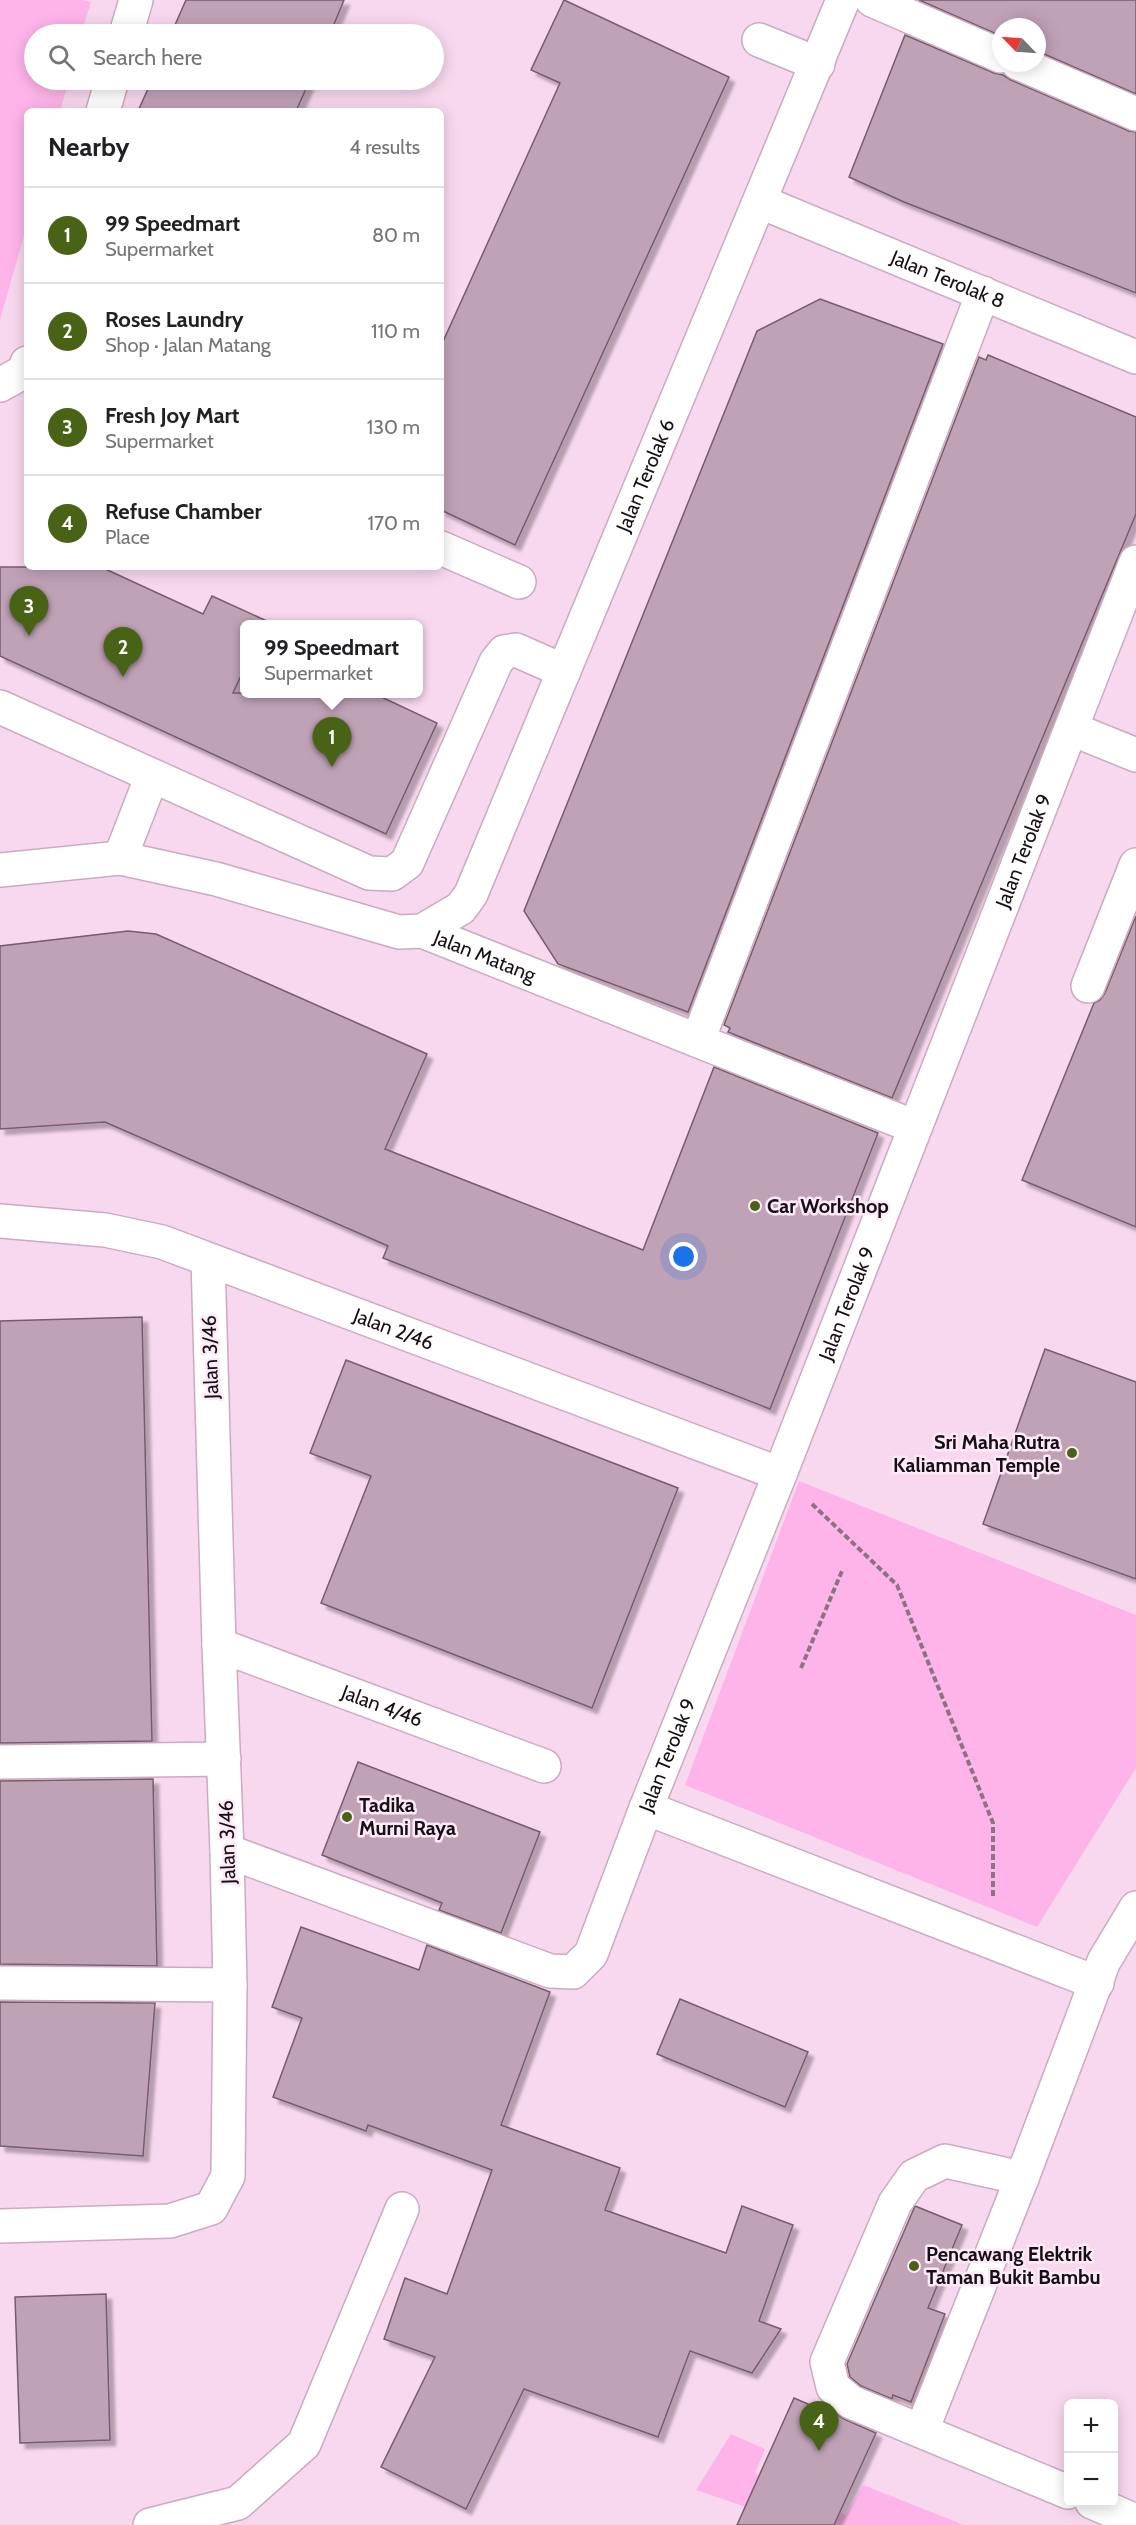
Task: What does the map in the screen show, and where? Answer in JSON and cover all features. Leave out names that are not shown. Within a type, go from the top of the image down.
[{"type":"street","points":[[129,24],[136,0]]},
{"type":"street","name":"Jalan Terolak 6","points":[[422,931],[461,908],[471,894],[761,202],[843,0]]},
{"type":"street","points":[[872,0],[992,52]]},
{"type":"street","points":[[759,40],[818,64]]},
{"type":"street","points":[[1039,72],[1136,114]]},
{"type":"street","points":[[104,108],[109,90]]},
{"type":"street","name":"Jalan Terolak 8","points":[[761,202],[1136,357]]},
{"type":"street","points":[[698,1040],[983,293]]},
{"type":"street","points":[[444,549],[519,582]]},
{"type":"street","name":"Jalan Terolak 9","points":[[228,1851],[550,1971],[573,1972],[591,1954],[646,1808],[780,1474],[1136,562]]},
{"type":"street","points":[[0,707],[369,873],[392,874],[407,863],[496,663],[504,652],[516,650],[564,671]]},
{"type":"street","points":[[1072,729],[1136,755]]},
{"type":"street","points":[[120,858],[152,776]]},
{"type":"street","name":"Jalan Matang","points":[[0,870],[120,858],[216,879],[399,932],[422,931],[915,1127]]},
{"type":"street","points":[[1088,986],[1136,865]]},
{"type":"street","name":"Jalan 2/46","points":[[0,1221],[105,1230],[162,1242],[780,1474]]},
{"type":"street","name":"Jalan 3/46","points":[[0,2226],[170,2221],[211,2208],[228,2176],[230,1985],[228,1851],[219,1645],[208,1260]]},
{"type":"street","name":"Jalan 4/46","points":[[219,1645],[544,1766]]},
{"type":"street","points":[[0,1762],[224,1759]]},
{"type":"street","points":[[646,1808],[1097,1983]]},
{"type":"street","points":[[922,2430],[1022,2178],[1104,1961],[1136,1908]]},
{"type":"street","points":[[0,1983],[230,1985]]},
{"type":"street","points":[[1022,2178],[945,2161],[914,2176],[895,2204],[827,2362],[833,2387],[850,2402],[1064,2490]]},
{"type":"street","points":[[150,2525],[238,2503],[304,2444],[402,2209]]},
{"type":"street","points":[[1103,2507],[1136,2522]]},
{"type":"path","points":[[780,1474],[897,1585],[993,1823],[993,1943]]},
{"type":"path","points":[[801,1668],[842,1571]]},
{"type":"shaded area","points":[[0,0],[82,0],[91,2],[84,24],[24,24],[24,90],[66,90],[61,108],[24,108],[24,236],[0,320]]},
{"type":"shaded area","points":[[799,1481],[1136,1615],[1136,1768],[1037,1927],[685,1785]]},
{"type":"shaded area","points":[[731,2434],[765,2449],[755,2473],[846,2515],[863,2485],[964,2525],[798,2525],[696,2490]]},
{"type":"building","points":[[186,0],[344,0],[334,24],[175,24]]},
{"type":"building","points":[[564,0],[729,77],[515,545],[444,511],[444,339],[560,83],[531,70]]},
{"type":"building","points":[[919,0],[1136,0],[1136,94],[1046,55],[1046,18],[992,18],[992,32]]},
{"type":"building","points":[[905,35],[1136,132],[1136,293],[904,202],[849,177]]},
{"type":"building","points":[[147,90],[305,90],[297,108],[139,108]]},
{"type":"building","points":[[820,299],[943,344],[688,1012],[558,964],[524,911],[757,331]]},
{"type":"building","points":[[988,355],[1136,417],[1136,514],[892,1098],[728,1032],[730,1028],[724,1025],[979,357],[986,360]]},
{"type":"building","points":[[0,567],[24,567],[24,570],[108,570],[203,614],[212,596],[265,620],[240,620],[240,678],[233,693],[240,693],[240,698],[384,698],[437,723],[386,834],[0,656]]},
{"type":"building","points":[[1136,916],[1136,1227],[1022,1180],[1094,1003],[1100,1000],[1105,993]]},
{"type":"building","points":[[128,931],[156,934],[427,1054],[385,1149],[643,1250],[714,1067],[878,1133],[770,1409],[383,1258],[388,1246],[105,1122],[0,1129],[0,946]]},
{"type":"building","points":[[142,1317],[152,1741],[0,1743],[0,1321]]},
{"type":"building","name":"Sri Maha Rutra Kaliamman Temple","points":[[1045,1349],[1136,1382],[1136,1579],[983,1524]]},
{"type":"building","points":[[346,1360],[678,1488],[592,1708],[321,1603],[371,1476],[310,1453]]},
{"type":"building","points":[[358,1762],[540,1832],[501,1933],[439,1910],[442,1903],[322,1855]]},
{"type":"building","points":[[153,1779],[157,1966],[0,1964],[0,1781]]},
{"type":"building","points":[[301,1927],[419,1970],[427,1945],[550,1992],[501,2125],[620,2168],[605,2210],[726,2253],[742,2206],[793,2225],[759,2321],[781,2329],[752,2373],[690,2351],[658,2437],[524,2389],[466,2509],[381,2467],[435,2357],[384,2339],[405,2278],[447,2294],[492,2170],[368,2125],[366,2131],[273,2097],[302,2018],[272,2007]]},
{"type":"building","points":[[680,1999],[808,2052],[785,2107],[657,2054]]},
{"type":"building","points":[[0,2002],[155,2003],[143,2156],[0,2146]]},
{"type":"building","name":"Pencawang Elektrik Taman Bukit Bambu","points":[[915,2206],[962,2225],[928,2308],[945,2314],[911,2402],[893,2395],[892,2399],[861,2386],[850,2377],[847,2364]]},
{"type":"building","points":[[106,2294],[110,2440],[20,2443],[15,2297]]},
{"type":"building","points":[[794,2398],[824,2411],[826,2406],[844,2419],[876,2433],[834,2525],[737,2525]]},
{"type":"place","name":"Fresh Joy Mart","points":[[29,636]]},
{"type":"place","name":"Roses Laundry","points":[[123,677]]},
{"type":"place","name":"99 Speedmart","points":[[332,767]]},
{"type":"place","name":"Car Workshop","points":[[755,1206]]},
{"type":"place","name":"Sri Maha Rutra Kaliamman Temple","points":[[1072,1453]]},
{"type":"place","name":"Tadika Murni Raya","points":[[347,1817]]},
{"type":"place","name":"Pencawang Elektrik Taman Bukit Bambu","points":[[914,2266]]},
{"type":"place","name":"Refuse Chamber","points":[[819,2451]]}]
